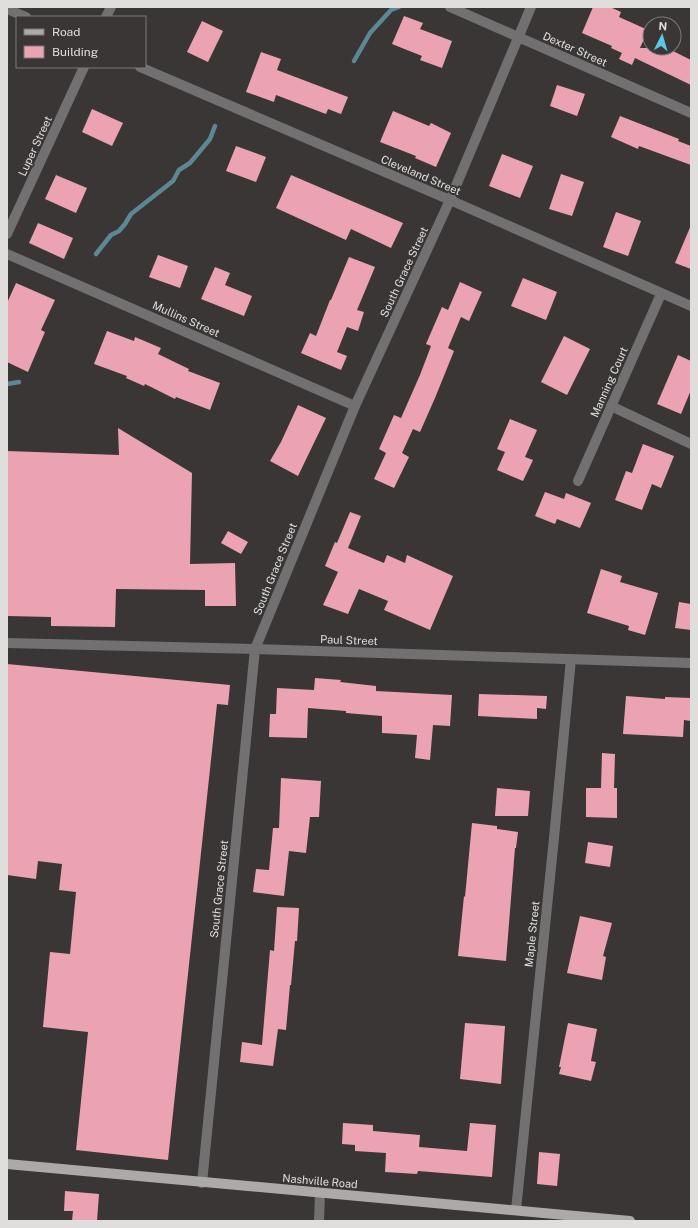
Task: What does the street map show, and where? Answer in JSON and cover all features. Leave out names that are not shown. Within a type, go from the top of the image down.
[{"type":"main road","name":"Nashville Road","points":[[7,1164],[630,1221]]},
{"type":"street","points":[[106,16],[111,7]]},
{"type":"street","name":"Dexter Street","points":[[450,7],[691,113]]},
{"type":"street","name":"South Grace Street","points":[[202,1183],[255,649],[355,406],[450,200],[531,7]]},
{"type":"street","points":[[7,9],[24,16]]},
{"type":"street","name":"Luper Street","points":[[7,234],[84,68]]},
{"type":"street","name":"Cleveland Street","points":[[142,68],[450,200],[691,306]]},
{"type":"street","name":"Mullins Street","points":[[7,254],[355,406]]},
{"type":"street","name":"Manning Court","points":[[578,481],[661,294]]},
{"type":"street","points":[[611,406],[691,444]]},
{"type":"street","name":"Paul Street","points":[[7,643],[255,649],[691,663]]},
{"type":"street","name":"Maple Street","points":[[516,1210],[571,659]]},
{"type":"street","points":[[319,1221],[320,1193]]},
{"type":"building","points":[[593,7],[610,7],[621,12],[619,17],[642,27],[642,44],[640,48],[642,48],[642,56],[682,56],[691,60],[691,85],[635,58],[632,65],[619,59],[622,53],[611,48],[612,46],[582,33]]},
{"type":"building","points":[[404,16],[423,23],[420,29],[452,41],[442,68],[420,60],[422,56],[392,44]]},
{"type":"building","points":[[202,21],[223,31],[208,62],[187,52]]},
{"type":"building","points":[[261,52],[281,59],[277,70],[348,97],[341,114],[328,109],[326,114],[276,95],[274,102],[246,92]]},
{"type":"building","points":[[557,85],[585,94],[577,116],[550,106]]},
{"type":"building","points":[[92,109],[123,123],[112,146],[82,132]]},
{"type":"building","points":[[393,111],[429,126],[431,123],[451,133],[436,167],[415,158],[416,156],[380,142]]},
{"type":"building","points":[[620,116],[679,139],[678,141],[691,146],[691,165],[639,146],[638,149],[611,137]]},
{"type":"building","points":[[236,146],[266,157],[256,182],[226,171]]},
{"type":"building","points":[[502,154],[533,166],[520,198],[489,186]]},
{"type":"building","points":[[561,174],[584,182],[572,216],[549,209]]},
{"type":"building","points":[[56,175],[87,188],[76,213],[45,199]]},
{"type":"building","points":[[291,175],[403,223],[391,248],[351,229],[346,240],[276,208]]},
{"type":"building","points":[[616,212],[641,221],[628,256],[603,247]]},
{"type":"building","points":[[38,223],[73,238],[64,259],[29,243]]},
{"type":"building","points":[[691,225],[691,269],[675,263]]},
{"type":"building","points":[[158,255],[188,266],[180,288],[149,277]]},
{"type":"building","points":[[349,257],[375,267],[357,310],[364,312],[358,331],[347,327],[337,352],[347,356],[341,370],[301,353],[310,333],[316,336]]},
{"type":"building","points":[[215,267],[230,273],[225,285],[252,296],[244,316],[201,299]]},
{"type":"building","points":[[523,278],[557,292],[546,320],[511,306]]},
{"type":"building","points":[[460,282],[482,292],[469,321],[461,317],[448,348],[454,351],[420,432],[413,429],[402,453],[409,457],[394,488],[374,479],[386,453],[379,449],[394,415],[401,418],[431,346],[426,344],[442,307],[448,310]]},
{"type":"building","points":[[16,283],[55,300],[41,330],[45,332],[28,372],[7,362],[7,303]]},
{"type":"building","points":[[107,331],[134,341],[135,337],[161,348],[158,354],[189,369],[188,371],[220,383],[210,410],[176,397],[175,399],[145,384],[144,386],[126,378],[127,376],[94,364]]},
{"type":"building","points":[[564,336],[590,349],[567,395],[541,382]]},
{"type":"building","points":[[678,355],[691,361],[691,390],[681,414],[657,404]]},
{"type":"building","points":[[298,405],[326,418],[298,476],[270,461],[281,442]]},
{"type":"building","points":[[510,419],[537,430],[525,457],[533,460],[523,481],[497,470],[505,452],[497,449]]},
{"type":"building","points":[[118,428],[192,473],[190,564],[235,563],[236,606],[205,606],[205,590],[116,589],[115,627],[51,626],[51,617],[7,616],[7,451],[119,455]]},
{"type":"building","points":[[643,444],[674,456],[661,488],[652,484],[642,510],[615,500],[626,471],[632,473]]},
{"type":"building","points":[[545,492],[564,499],[566,493],[591,503],[580,528],[557,519],[555,524],[535,516]]},
{"type":"building","points":[[350,512],[361,516],[348,548],[384,563],[387,555],[405,563],[407,555],[453,576],[430,630],[384,610],[388,601],[359,589],[348,614],[323,605],[338,572],[325,566],[335,542],[337,543]]},
{"type":"building","points":[[228,531],[248,542],[241,554],[221,543]]},
{"type":"building","points":[[601,569],[622,576],[620,582],[658,593],[645,635],[628,630],[629,626],[587,613]]},
{"type":"building","points":[[679,602],[691,604],[691,630],[675,628]]},
{"type":"building","points":[[7,664],[230,685],[228,705],[217,704],[168,1160],[76,1150],[88,1032],[43,1027],[50,952],[70,954],[76,892],[59,890],[62,864],[38,861],[36,879],[7,875]]},
{"type":"building","points":[[315,678],[341,680],[340,682],[376,686],[376,691],[452,695],[450,726],[433,725],[430,760],[415,758],[417,735],[382,733],[382,716],[308,708],[307,738],[269,737],[270,714],[276,714],[277,688],[314,690]]},
{"type":"building","points":[[479,694],[547,696],[546,709],[537,708],[537,719],[478,716]]},
{"type":"building","points":[[626,696],[665,699],[665,697],[691,698],[691,721],[684,720],[683,737],[623,734]]},
{"type":"building","points":[[602,753],[615,754],[614,788],[617,788],[617,818],[586,817],[586,788],[601,788]]},
{"type":"building","points":[[281,778],[321,781],[319,817],[310,817],[306,853],[289,851],[284,896],[253,892],[256,869],[269,870],[273,828],[279,828]]},
{"type":"building","points":[[497,788],[530,791],[528,816],[495,816]]},
{"type":"building","points":[[472,823],[497,826],[497,829],[518,832],[515,848],[506,961],[458,956]]},
{"type":"building","points":[[588,842],[613,846],[610,867],[585,863]]},
{"type":"building","points":[[277,907],[299,908],[297,941],[295,941],[286,1030],[278,1029],[273,1066],[240,1062],[242,1042],[262,1045],[270,950],[274,951]]},
{"type":"building","points":[[580,916],[612,923],[603,956],[606,957],[602,980],[567,973]]},
{"type":"building","points":[[465,1023],[505,1026],[501,1084],[460,1079]]},
{"type":"building","points":[[568,1023],[597,1029],[591,1061],[596,1062],[591,1081],[559,1074],[561,1067],[559,1067]]},
{"type":"building","points":[[343,1123],[373,1125],[373,1131],[420,1135],[419,1147],[467,1151],[470,1123],[496,1125],[492,1177],[418,1171],[417,1174],[385,1172],[386,1153],[355,1151],[355,1145],[342,1144]]},
{"type":"building","points":[[539,1152],[560,1154],[557,1186],[537,1184]]},
{"type":"building","points":[[65,1191],[99,1194],[97,1221],[72,1221],[73,1211],[64,1211]]},
{"type":"waterway","points":[[354,61],[370,33],[391,10],[399,7]]},
{"type":"waterway","points":[[96,254],[111,235],[119,231],[131,214],[173,181],[179,170],[190,163],[210,139],[215,126]]},
{"type":"waterway","points":[[7,384],[19,382]]}]
